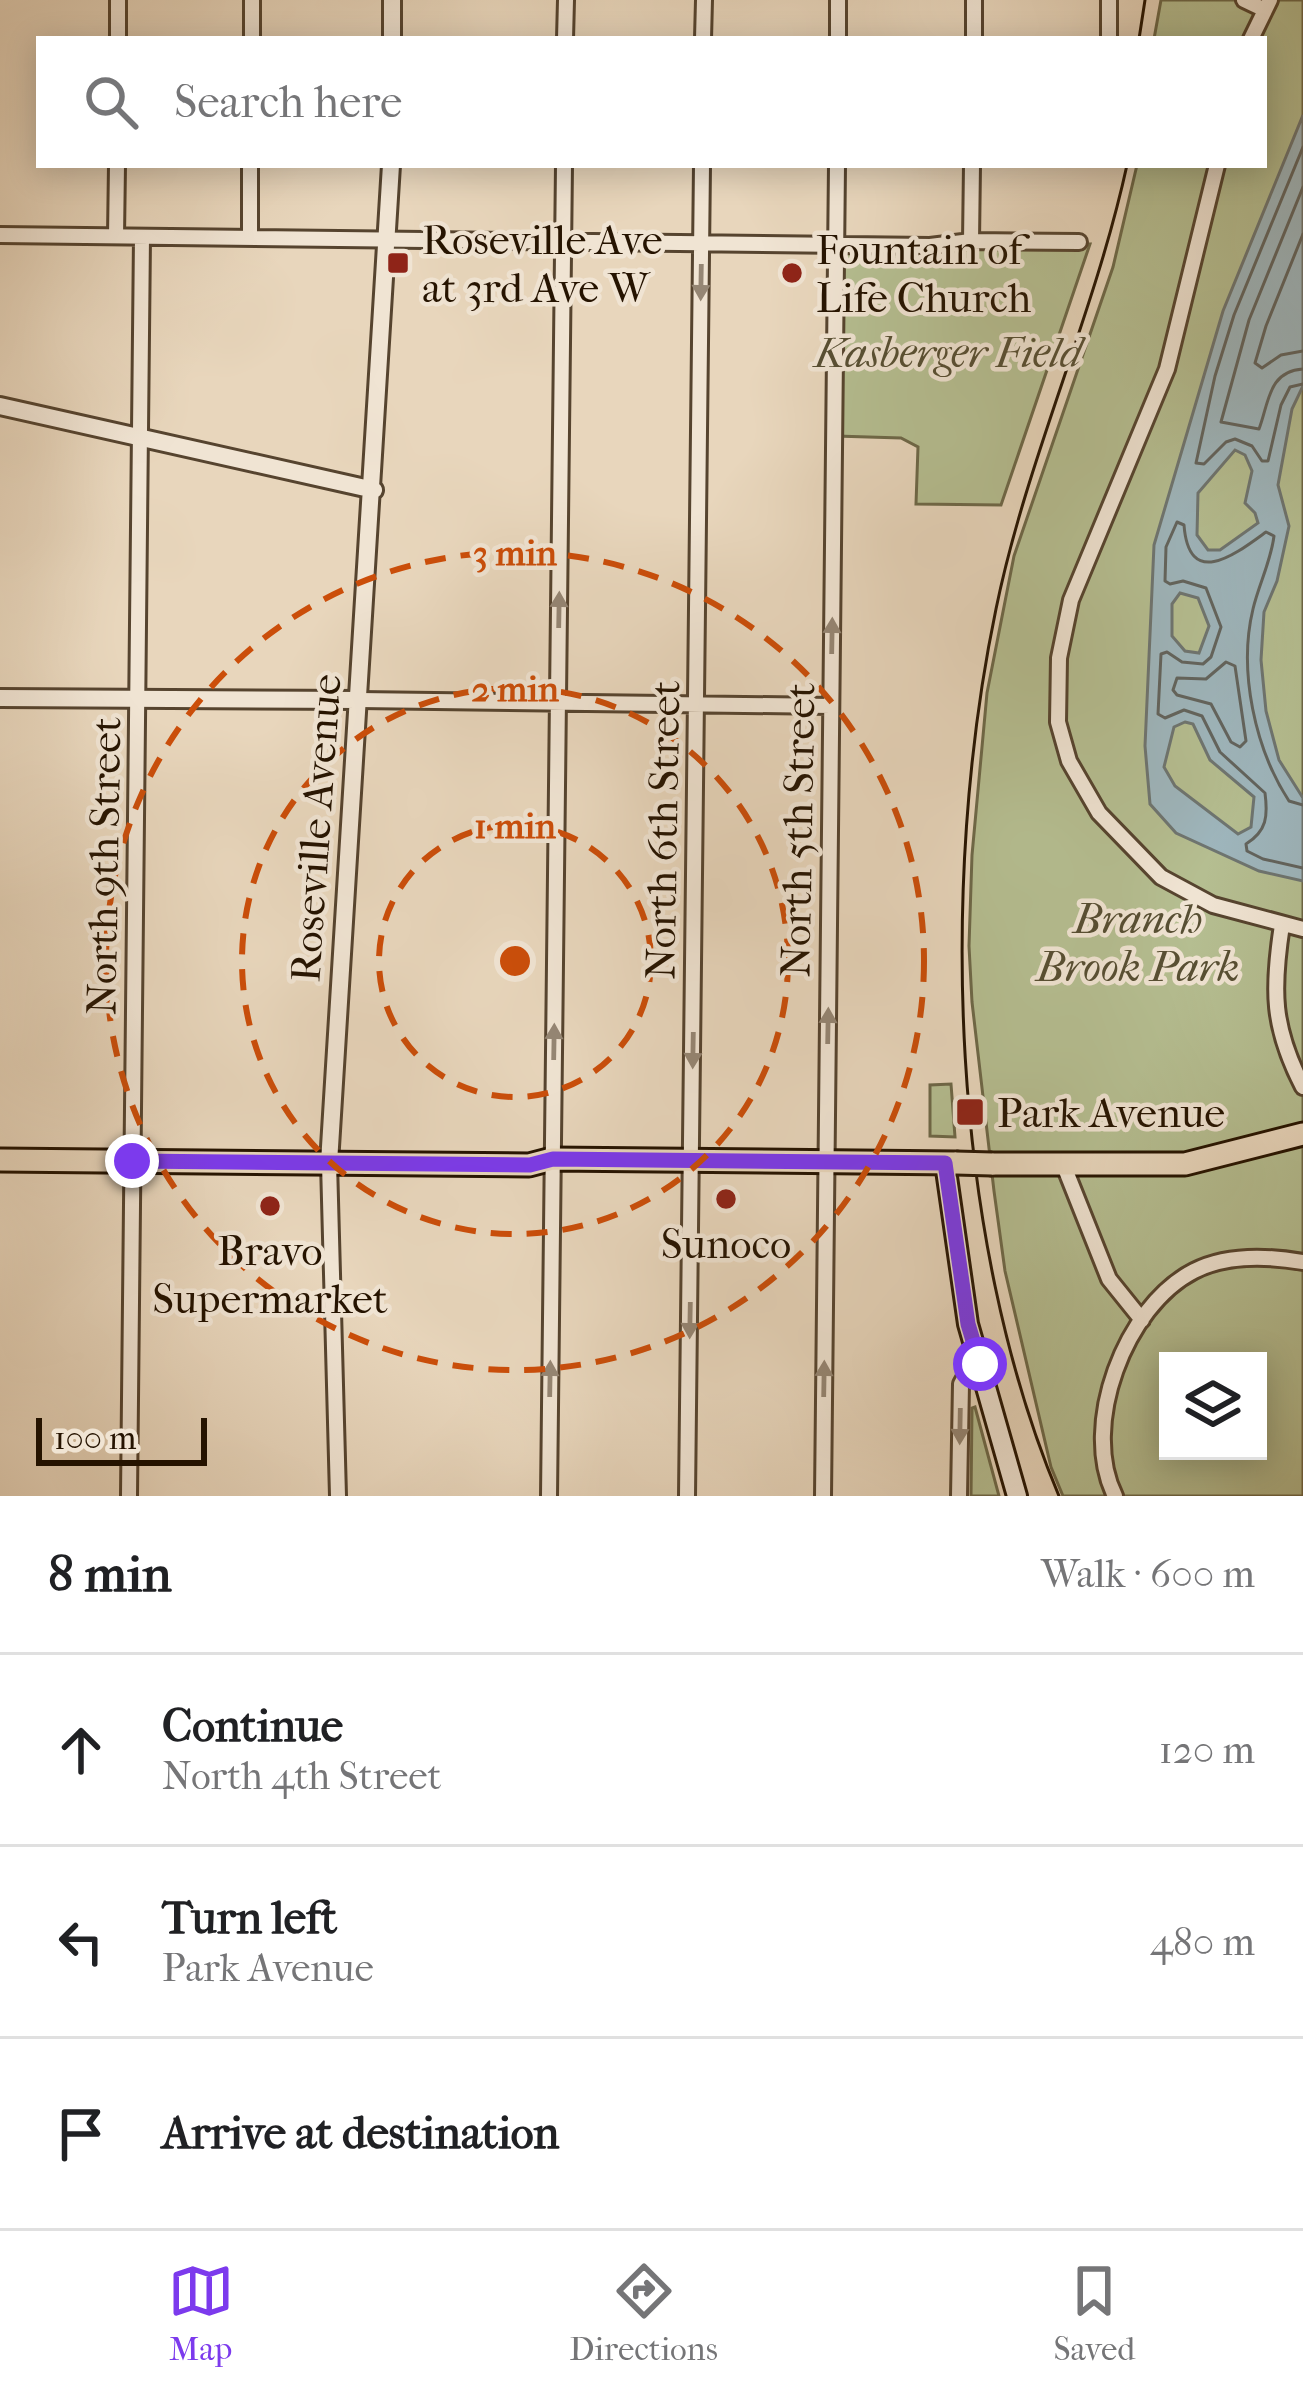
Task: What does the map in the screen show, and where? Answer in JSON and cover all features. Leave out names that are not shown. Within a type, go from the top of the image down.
[{"type":"main road","points":[[0,1160],[133,1155],[530,1165],[553,1159],[1064,1166],[1200,1162],[1303,1134]]},
{"type":"main road","points":[[0,1147],[133,1155]]},
{"type":"main road","points":[[951,1163],[968,1324],[1017,1496]]},
{"type":"street","points":[[118,0],[118,36]]},
{"type":"street","points":[[252,0],[252,36]]},
{"type":"street","points":[[392,0],[392,36]]},
{"type":"street","points":[[566,0],[566,36]]},
{"type":"street","points":[[704,0],[704,36]]},
{"type":"street","points":[[838,0],[838,36]]},
{"type":"street","points":[[974,0],[974,36]]},
{"type":"street","points":[[1109,0],[1109,36]]},
{"type":"street","points":[[1244,0],[1267,5],[1252,36]]},
{"type":"street","points":[[116,236],[117,168]]},
{"type":"street","points":[[250,168],[250,238]]},
{"type":"street","name":"Roseville Avenue","points":[[338,1496],[330,1157],[391,168]]},
{"type":"street","points":[[549,1496],[564,168]]},
{"type":"street","name":"North 6th Street","points":[[687,1496],[702,168]]},
{"type":"street","name":"North 5th Street","points":[[823,1496],[837,168]]},
{"type":"street","points":[[971,241],[972,168]]},
{"type":"street","points":[[1215,168],[1167,369],[1071,600],[1059,658],[1058,722],[1065,753],[1080,783],[1106,823],[1142,861],[1192,896],[1303,929]]},
{"type":"street","points":[[0,235],[930,246],[971,241],[1079,242]]},
{"type":"street","name":"North 9th Street","points":[[129,1496],[142,237]]},
{"type":"street","points":[[0,406],[374,490]]},
{"type":"street","points":[[0,698],[831,706]]},
{"type":"street","points":[[1282,925],[1274,999],[1288,1058],[1303,1087]]},
{"type":"street","points":[[1064,1166],[1109,1279],[1142,1321]]},
{"type":"street","points":[[1115,1496],[1102,1458],[1103,1417],[1118,1366],[1142,1321],[1172,1286],[1200,1268],[1260,1258],[1303,1262]]},
{"type":"street","points":[[958,1496],[961,1384],[968,1371],[980,1364]]},
{"type":"green space","name":"Branch Brook Park","points":[[1161,0],[1303,0],[1303,1496],[1063,1496],[1051,1467],[1005,1271],[969,946],[987,693],[1014,556],[1113,267],[1136,168],[1267,168],[1267,36],[1155,36]]},
{"type":"green space","name":"Kasberger Field","points":[[1090,244],[1001,505],[916,504],[918,447],[901,438],[836,436],[842,249]]},
{"type":"green space","points":[[951,1084],[955,1137],[930,1136],[930,1085]]},
{"type":"green space","points":[[975,1407],[999,1496],[971,1496]]},
{"type":"water","points":[[1303,115],[1303,386],[1292,409],[1278,485],[1289,526],[1277,581],[1264,612],[1261,660],[1266,711],[1279,760],[1303,798],[1303,881],[1259,871],[1176,833],[1150,804],[1145,746],[1154,545],[1223,311]],"holes":[[[1235,450],[1245,455],[1252,471],[1245,503],[1258,523],[1220,550],[1208,550],[1197,535],[1198,493]],[[1180,593],[1198,598],[1209,626],[1199,653],[1185,651],[1172,636],[1172,604]],[[1193,724],[1210,760],[1254,797],[1251,827],[1238,834],[1175,786],[1164,767],[1174,727]]]},
{"type":"tram line","points":[[1139,36],[1145,0]]},
{"type":"tram line","points":[[1059,1496],[1023,1395],[995,1287],[976,1174],[965,1058],[966,826],[978,715],[1009,553],[1097,277],[1126,168]]},
{"type":"place","name":"Roseville Ave at 3rd Ave W","points":[[398,263]]},
{"type":"place","name":"Fountain of Life Church","points":[[792,273]]},
{"type":"place","name":"Park Avenue","points":[[970,1112]]},
{"type":"place","name":"Sunoco","points":[[726,1199]]},
{"type":"place","name":"Bravo Supermarket","points":[[270,1206]]},
{"type":"route","points":[[132,1161],[945,1163],[968,1324],[980,1364]]}]
